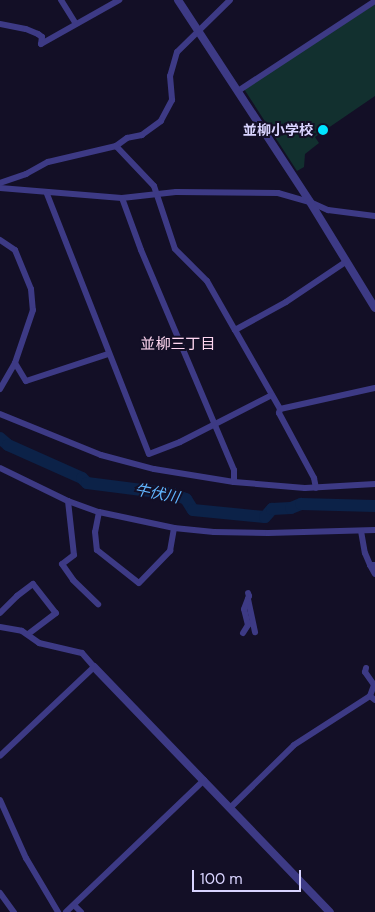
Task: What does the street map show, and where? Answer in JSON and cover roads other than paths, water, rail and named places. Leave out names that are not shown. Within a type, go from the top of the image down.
[{"type":"street","points":[[61,0],[76,24]]},
{"type":"street","points":[[0,24],[26,29],[38,34],[42,37],[41,44],[119,0]]},
{"type":"street","points":[[178,0],[310,202],[375,308]]},
{"type":"street","points":[[0,182],[26,174],[48,162],[116,146],[127,138],[142,136],[161,121],[172,100],[170,76],[177,52],[197,30],[230,0]]},
{"type":"street","points":[[238,90],[375,1]]},
{"type":"street","points":[[116,146],[143,172],[154,186],[175,249],[207,282],[280,408],[279,413],[314,478],[316,488]]},
{"type":"street","points":[[0,188],[46,194],[122,198],[176,192],[278,193],[310,202],[328,210],[375,216]]},
{"type":"street","points":[[46,194],[149,454],[214,425],[272,395]]},
{"type":"street","points":[[122,198],[141,250],[234,470],[234,482]]},
{"type":"street","points":[[0,240],[15,250],[31,289],[33,310],[15,364],[0,389]]},
{"type":"street","points":[[235,330],[286,302],[347,261]]},
{"type":"street","points":[[15,364],[26,381],[108,354]]},
{"type":"street","points":[[280,408],[375,388]]},
{"type":"street","points":[[0,414],[101,454],[154,469],[234,482],[316,488],[375,484]]},
{"type":"street","points":[[0,468],[68,501],[99,512],[174,528],[214,532],[310,533],[375,530]]},
{"type":"street","points":[[68,501],[74,555],[62,564],[73,580],[98,604]]},
{"type":"street","points":[[99,512],[95,532],[97,550],[139,583],[170,551],[174,528]]},
{"type":"street","points":[[361,531],[365,554],[373,565],[375,574]]},
{"type":"street","points":[[0,613],[16,596],[33,584],[56,613],[28,634]]},
{"type":"street","points":[[243,633],[248,625],[244,609],[248,596],[255,632]]},
{"type":"street","points":[[0,627],[28,634],[39,643],[82,653],[330,912]]},
{"type":"street","points":[[0,756],[94,667]]},
{"type":"street","points":[[230,807],[294,745],[373,698],[374,685],[365,672],[366,668]]},
{"type":"street","points":[[66,912],[204,780]]},
{"type":"street","points":[[0,800],[26,858],[58,912]]},
{"type":"street","points":[[1,898],[14,912]]},
{"type":"street","points":[[74,905],[81,912]]},
{"type":"waterway","name":"牛伏川","points":[[0,438],[8,445],[82,478],[87,483],[173,494],[186,499],[193,510],[265,517],[272,509],[291,508],[301,504],[375,506]]},
{"type":"place","name":"並柳小学校","points":[[323,130]]},
{"type":"district","name":"並柳三丁目","points":[[178,345]]}]
